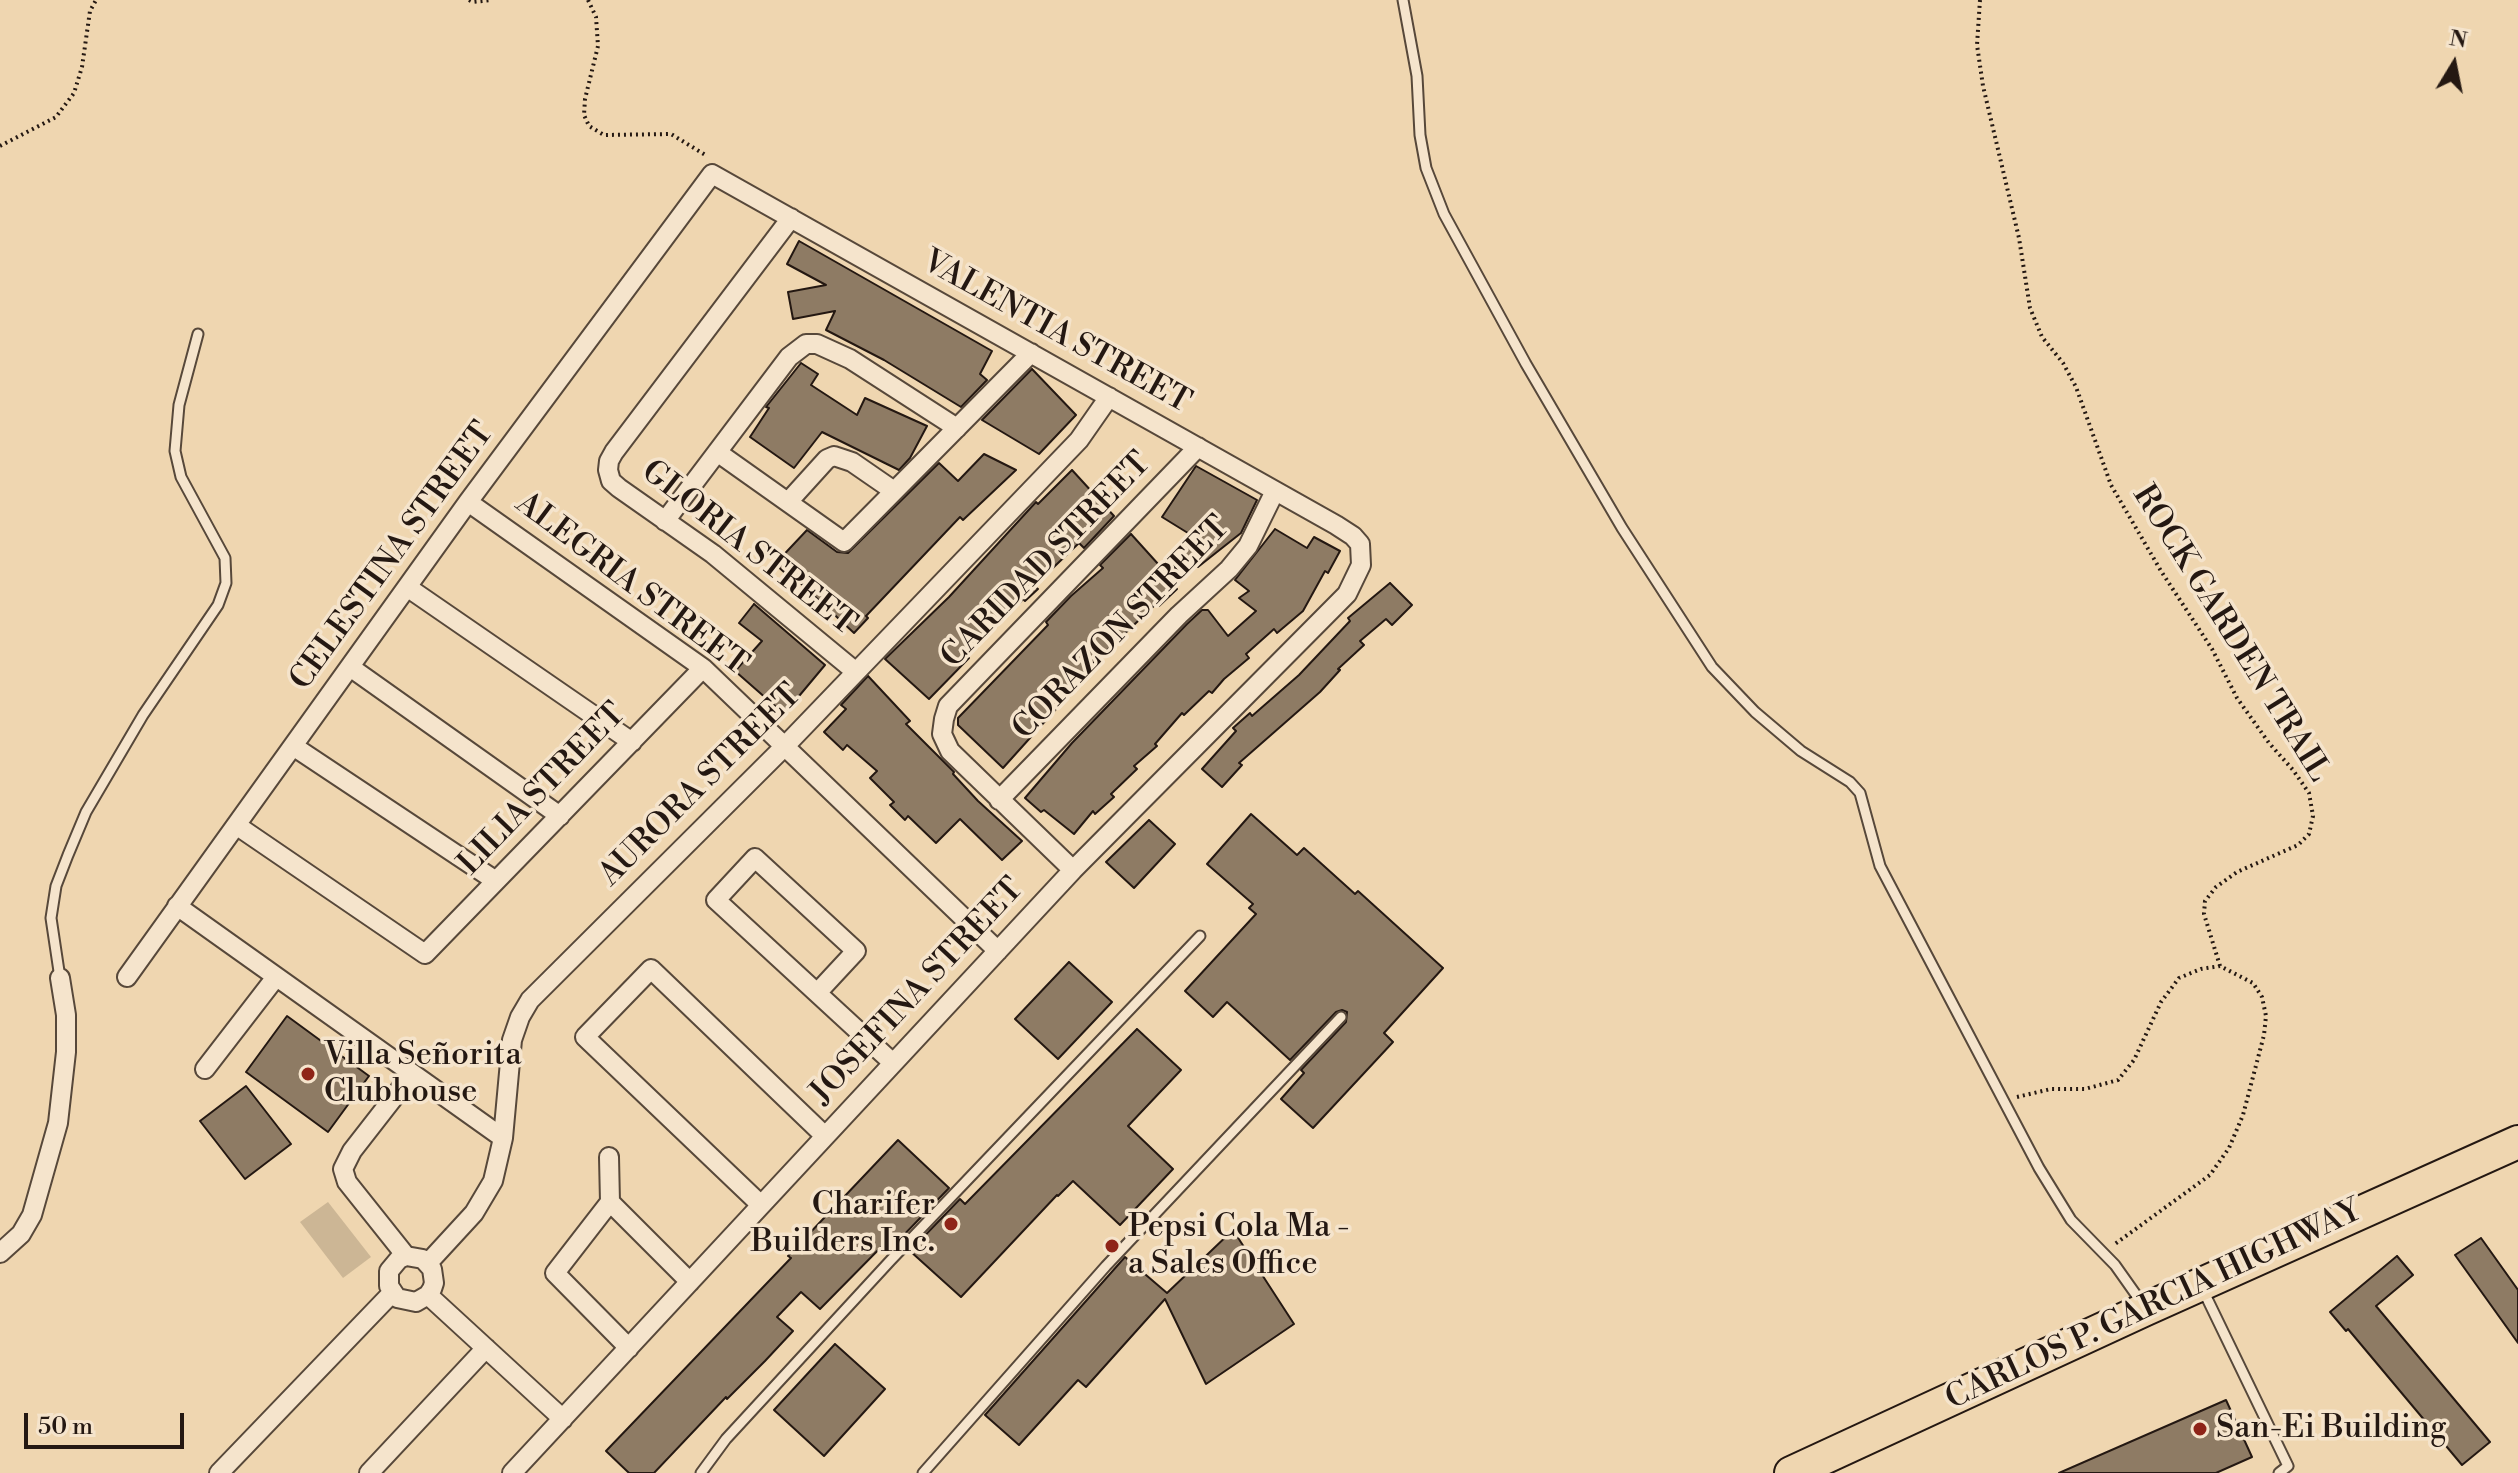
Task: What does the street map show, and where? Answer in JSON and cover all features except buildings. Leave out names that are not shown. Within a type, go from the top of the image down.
[{"type":"highway","name":"CARLOS P. GARCIA HIGHWAY","points":[[1791,1473],[2518,1142]]},
{"type":"street","name":"VALENTIA STREET","points":[[712,174],[1353,536],[1360,544],[1362,553]]},
{"type":"street","name":"CELESTINA STREET","points":[[127,977],[468,502],[712,174]]},
{"type":"street","name":"GLORIA STREET","points":[[791,218],[614,452],[608,470],[611,481],[764,594],[856,672]]},
{"type":"street","points":[[665,521],[789,357],[806,344],[817,344],[850,359],[957,428]]},
{"type":"street","points":[[717,452],[844,542],[1031,353]]},
{"type":"street","name":"AURORA STREET","points":[[428,1263],[485,1198],[493,1181],[503,1138],[512,1040],[530,1000],[785,746],[1079,440],[1109,397]]},
{"type":"street","name":"CARIDAD STREET","points":[[999,800],[950,751],[942,734],[948,706],[1198,447]]},
{"type":"street","points":[[788,502],[821,465],[834,456],[852,462],[894,491]]},
{"type":"street","name":"CORAZON STREET","points":[[999,800],[1179,615],[1229,569],[1248,546],[1275,491]]},
{"type":"street","name":"ALEGRIA STREET","points":[[468,502],[703,668],[998,951]]},
{"type":"street","name":"JOSEFINA STREET","points":[[512,1473],[1073,870],[1347,594],[1361,565],[1362,553]]},
{"type":"street","points":[[407,587],[632,742]]},
{"type":"street","points":[[350,667],[560,816]]},
{"type":"street","name":"LILIA STREET","points":[[236,825],[425,954],[703,668]]},
{"type":"street","points":[[293,746],[496,881]]},
{"type":"street","points":[[999,800],[1073,870]]},
{"type":"street","points":[[817,993],[856,951],[755,858],[716,900],[893,1063]]},
{"type":"street","points":[[177,906],[503,1138]]},
{"type":"street","points":[[761,1205],[585,1037],[651,969],[825,1136]]},
{"type":"street","points":[[205,1069],[276,977]]},
{"type":"street","points":[[0,1253],[21,1234],[32,1215],[58,1123],[66,1052],[66,1015],[60,978]]},
{"type":"street","points":[[406,1256],[347,1182],[343,1169],[352,1151],[412,1074]]},
{"type":"street","points":[[609,1157],[610,1202],[555,1273],[629,1348]]},
{"type":"street","points":[[610,1202],[690,1282]]},
{"type":"street","points":[[418,1257],[428,1263],[434,1283],[428,1295],[410,1302],[392,1293],[389,1271],[399,1259],[418,1257]]},
{"type":"street","points":[[219,1473],[392,1293]]},
{"type":"street","points":[[428,1295],[563,1419]]},
{"type":"street","points":[[369,1473],[486,1348]]},
{"type":"lane","points":[[1403,0],[1417,76],[1420,135],[1426,168],[1444,214],[1493,304],[1622,528],[1712,667],[1755,712],[1801,751],[1850,782],[1860,793],[1880,866],[2039,1168],[2071,1220],[2126,1278],[2146,1309]]},
{"type":"lane","points":[[60,978],[51,918],[56,886],[86,812],[143,715],[218,605],[226,583],[225,558],[181,477],[175,451],[179,405],[198,334]]},
{"type":"lane","points":[[701,1473],[726,1439],[890,1261],[1200,936]]},
{"type":"lane","points":[[923,1473],[1106,1266],[1341,1017]]},
{"type":"lane","points":[[2200,1285],[2288,1466],[2279,1473]]},
{"type":"path","points":[[0,146],[56,117],[74,93],[82,67],[90,11],[96,0]]},
{"type":"path","points":[[469,0],[492,0]]},
{"type":"path","points":[[588,0],[596,17],[598,46],[585,99],[584,115],[589,126],[604,135],[671,134],[706,154],[712,174]]},
{"type":"path","name":"ROCK GARDEN TRAIL","points":[[1980,0],[1977,45],[1983,86],[2019,238],[2030,308],[2042,337],[2063,363],[2076,387],[2111,485],[2148,549],[2212,649],[2237,698],[2309,793],[2313,816],[2309,834],[2298,845],[2237,872],[2216,887],[2205,901],[2204,914],[2220,966]]},
{"type":"path","points":[[2004,1102],[2039,1091],[2085,1089],[2118,1080],[2134,1060],[2161,1002],[2179,978],[2201,969],[2220,966],[2253,983],[2262,997],[2266,1016],[2264,1035],[2243,1115],[2229,1148],[2210,1175],[2102,1254]]},
{"type":"shaded area","points":[[328,1202],[371,1257],[343,1278],[300,1222]]},
{"type":"place","name":"Villa Señorita Clubhouse","points":[[308,1074]]},
{"type":"place","name":"Charifer Builders Inc.","points":[[951,1224]]},
{"type":"place","name":"Pepsi Cola Ma - a Sales Office","points":[[1112,1246]]},
{"type":"place","name":"San-Ei Building","points":[[2200,1429]]}]
